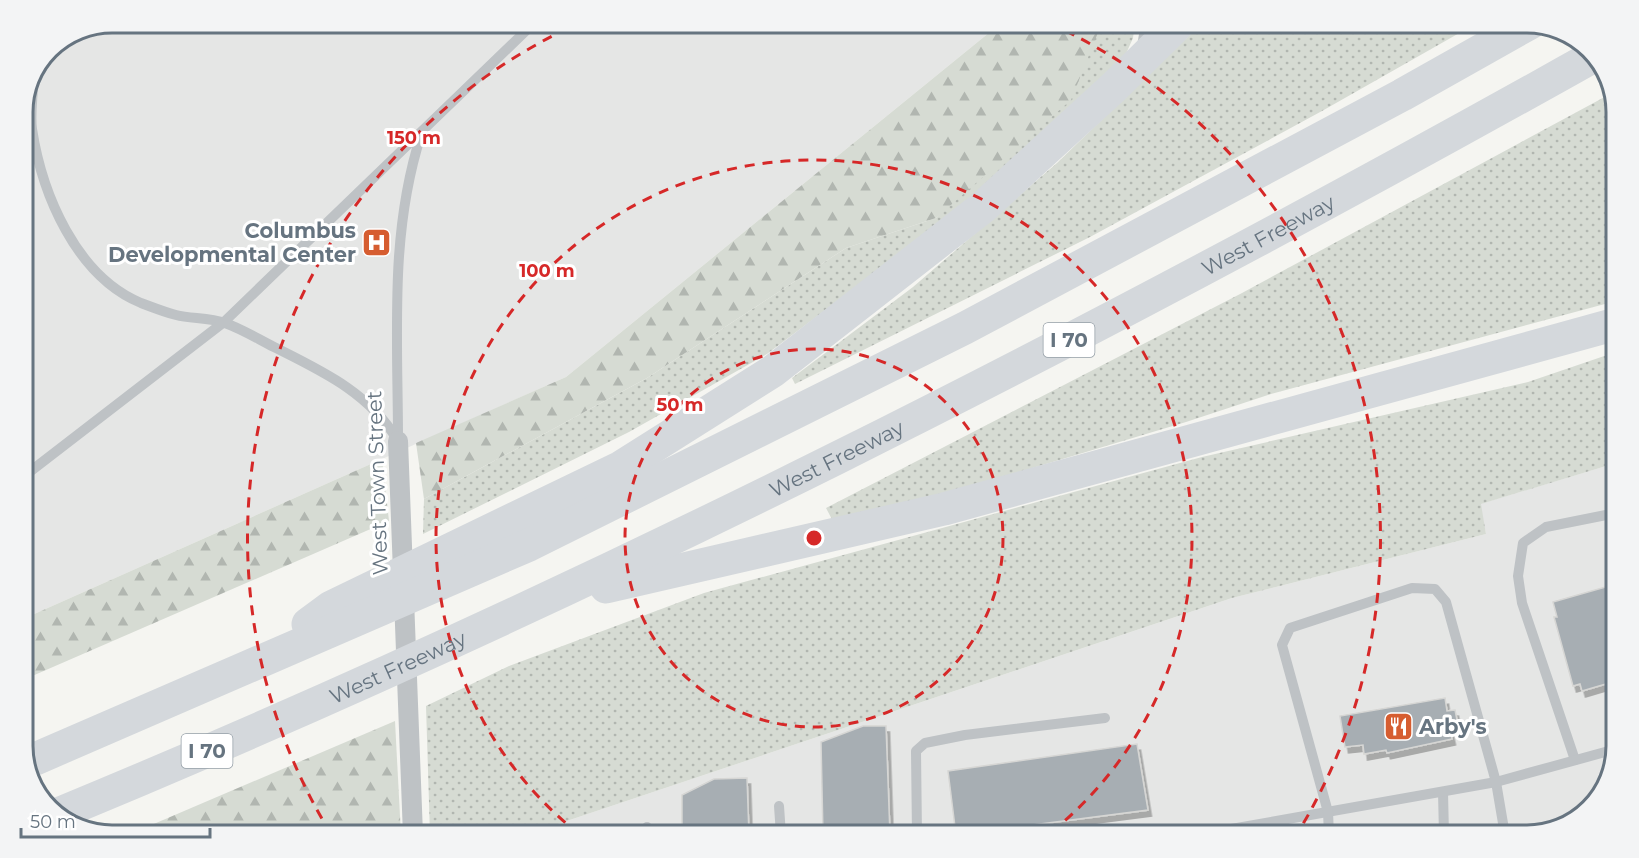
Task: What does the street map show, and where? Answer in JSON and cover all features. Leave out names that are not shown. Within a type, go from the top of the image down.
[{"type":"highway","points":[[523,531],[621,466],[773,371],[982,208],[1168,33]]},
{"type":"highway","points":[[35,759],[250,667],[335,617],[965,328],[1402,95],[1512,33]]},
{"type":"highway","name":"West Freeway","points":[[66,810],[534,605],[956,400],[1586,60]]},
{"type":"highway","points":[[534,605],[944,509],[1606,327]]},
{"type":"street","name":"West Town Street","points":[[398,441],[413,825]]},
{"type":"lane","points":[[33,469],[224,322],[523,33]]},
{"type":"lane","points":[[1137,64],[1144,33]]},
{"type":"lane","name":"West Town Street","points":[[398,441],[396,290],[407,176],[422,131]]},
{"type":"lane","points":[[33,132],[41,168],[57,213],[77,248],[109,283],[139,302],[175,315],[224,322],[346,386],[375,409],[398,441]]},
{"type":"lane","points":[[1575,760],[1522,603],[1518,576],[1523,543],[1546,527],[1606,515]]},
{"type":"lane","points":[[1329,825],[1328,812],[1282,645],[1290,628],[1412,588],[1435,589],[1446,602],[1496,782],[1503,825]]},
{"type":"lane","points":[[917,825],[916,752],[925,743],[965,735],[1105,718]]},
{"type":"lane","points":[[1266,825],[1496,782],[1605,752]]},
{"type":"lane","points":[[1443,792],[1444,825]]},
{"type":"lane","points":[[780,806],[781,825]]},
{"type":"shaded area","name":"Columbus Developmental Center","points":[[112,33],[989,33],[566,377],[33,615],[33,107],[41,77],[49,64],[73,44],[87,37]]},
{"type":"shaded area","points":[[1606,466],[1605,756],[1593,790],[1575,809],[1557,819],[1527,825],[555,825],[1232,598],[1486,534],[1480,504]]},
{"type":"green space","points":[[989,33],[1098,33],[1071,100],[936,218],[846,248],[647,378],[424,499],[416,443],[566,377]]},
{"type":"green space","points":[[1096,33],[1134,33],[1125,56],[1045,136],[937,226],[767,354],[629,432],[423,534],[424,499],[647,378],[846,248],[936,218]]},
{"type":"green space","points":[[1192,33],[1459,33],[1322,111],[1090,237],[795,384],[792,378],[913,287],[1057,163]]},
{"type":"green space","points":[[1604,97],[1606,107],[1606,304],[1271,394],[1186,422],[836,527],[826,508],[1242,293]]},
{"type":"green space","points":[[1606,355],[1606,466],[1481,504],[1486,534],[1232,598],[555,825],[430,825],[426,706],[509,666],[704,593],[1202,457],[1528,382]]},
{"type":"green space","points":[[382,459],[389,521],[33,676],[33,615]]},
{"type":"green space","points":[[395,721],[400,825],[151,825]]},
{"type":"building","points":[[1606,587],[1606,684],[1582,691],[1580,684],[1573,686],[1554,617],[1557,617],[1553,602]]},
{"type":"building","name":"Arby's","points":[[1445,698],[1447,711],[1455,710],[1458,725],[1449,726],[1452,739],[1387,753],[1386,750],[1364,754],[1363,745],[1345,747],[1340,716]]},
{"type":"building","points":[[863,726],[886,726],[890,825],[823,825],[821,742]]},
{"type":"building","points":[[1137,744],[1148,810],[1033,825],[955,825],[948,771]]},
{"type":"building","points":[[747,778],[749,825],[682,825],[682,795],[714,779]]},
{"type":"place","name":"Columbus Developmental Center","points":[[377,242]]},
{"type":"place","name":"Arby's","points":[[1398,726]]}]
